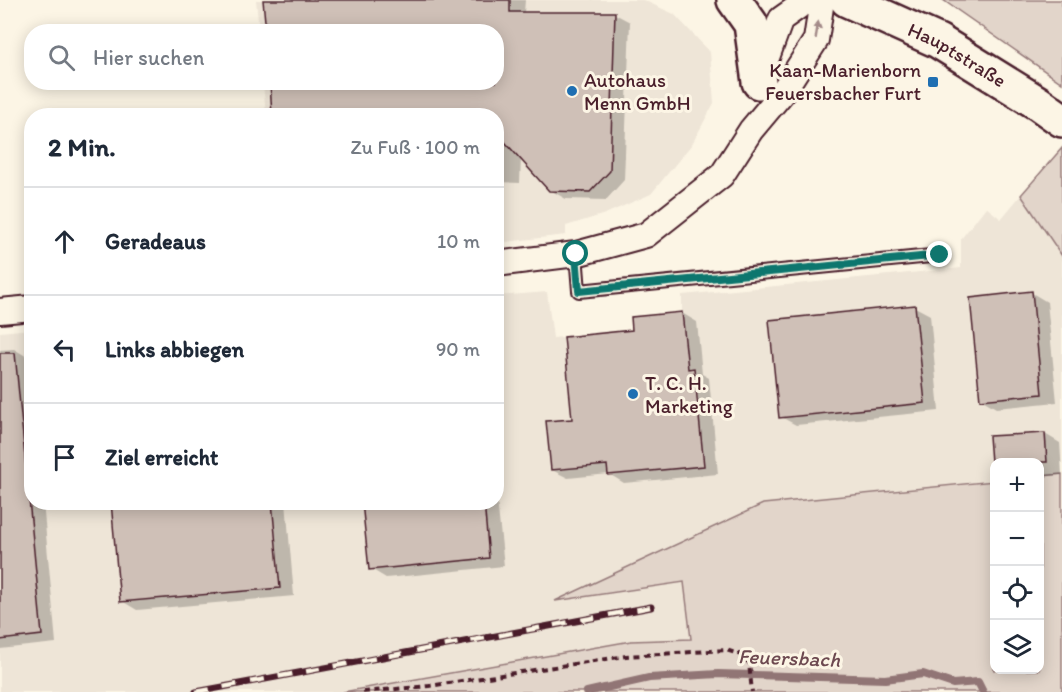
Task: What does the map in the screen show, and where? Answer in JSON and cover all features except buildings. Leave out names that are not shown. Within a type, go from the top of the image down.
[{"type":"main road","points":[[734,0],[750,24],[759,82]]},
{"type":"main road","name":"Hauptstraße","points":[[847,0],[938,41],[1062,120]]},
{"type":"street","points":[[750,130],[759,82],[782,19],[808,0]]},
{"type":"street","points":[[504,263],[576,254],[646,235],[722,175],[750,130],[782,93],[816,40],[822,0]]},
{"type":"street","points":[[0,311],[24,309]]},
{"type":"lane","points":[[576,254],[579,291],[940,255]]},
{"type":"path","points":[[363,692],[429,686],[626,656],[726,650],[742,655],[749,663],[752,692]]},
{"type":"shaded area","points":[[256,0],[643,0],[674,14],[710,52],[714,103],[692,144],[651,194],[605,214],[566,226],[566,235],[504,242],[504,108],[265,108],[264,90],[504,90],[504,24],[258,24]]},
{"type":"shaded area","points":[[943,0],[1062,0],[1062,83]]},
{"type":"shaded area","points":[[1062,148],[1062,256],[1021,195]]},
{"type":"shaded area","points":[[1021,195],[1062,256],[1062,474],[1044,476],[1044,458],[990,458],[990,481],[932,488],[558,601],[684,582],[691,639],[631,641],[343,692],[0,692],[0,332],[24,330],[24,510],[504,510],[504,295],[547,292],[553,338],[632,330],[631,317],[682,312],[682,295],[961,268],[961,239],[986,207],[1001,219]]},
{"type":"shaded area","points":[[1062,474],[1062,692],[343,692],[631,641],[691,639],[684,582],[555,601],[763,504],[990,481],[990,674],[1044,674],[1044,476]]},
{"type":"waterway","name":"Feuersbach","points":[[587,692],[649,678],[718,674],[885,679],[923,674],[953,684],[978,682],[983,692]]},
{"type":"railway","points":[[196,692],[651,607]]},
{"type":"place","name":"Kaan-Marienborn Feuersbacher Furt","points":[[933,82]]},
{"type":"place","name":"Autohaus Menn GmbH","points":[[572,91]]},
{"type":"place","name":"T. C. H. Marketing","points":[[633,394]]},
{"type":"route","points":[[576,254],[579,291],[940,255]]}]
